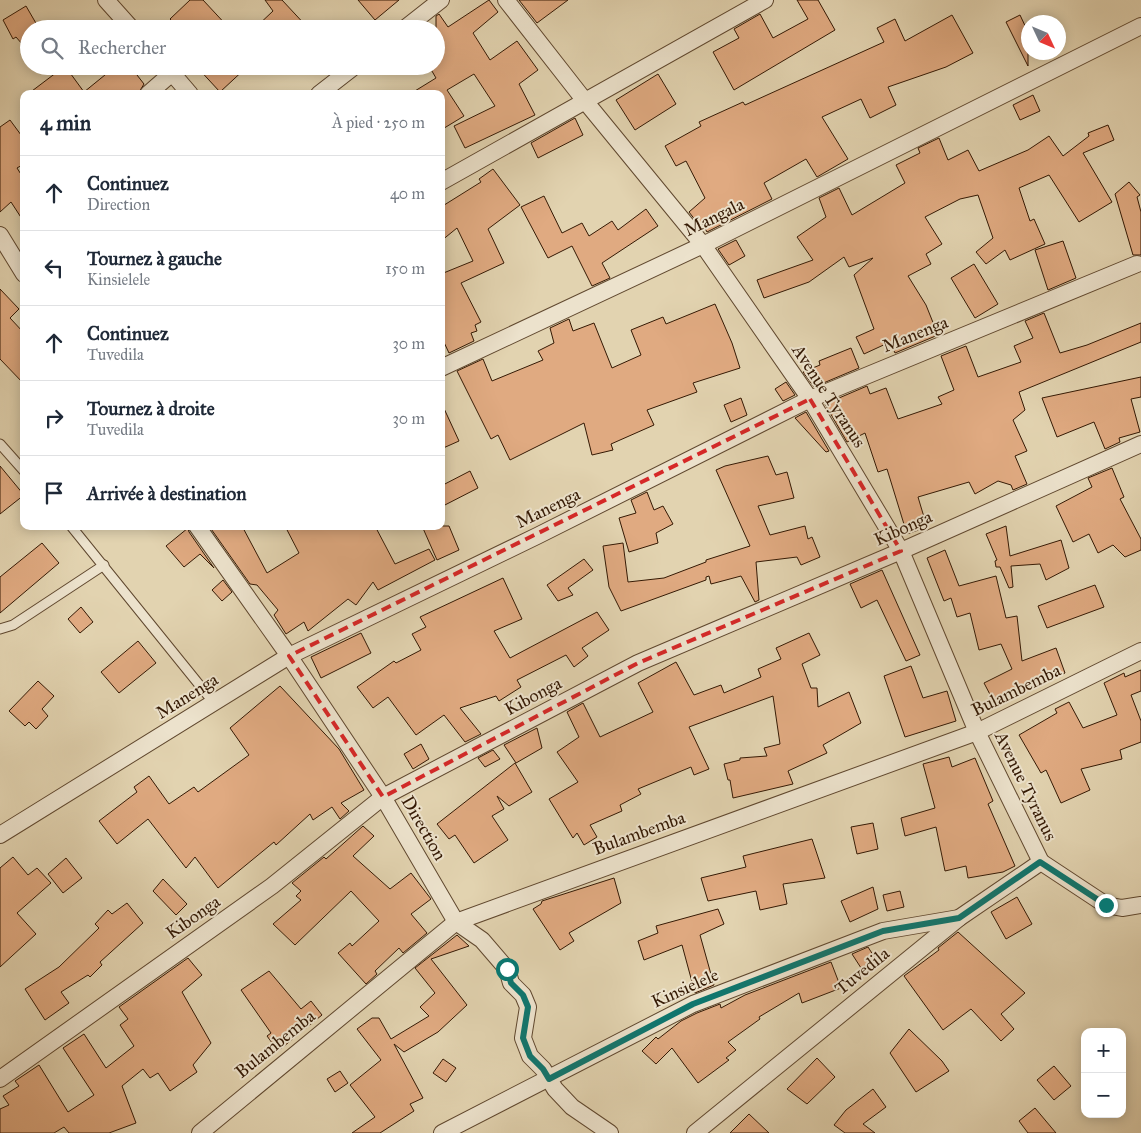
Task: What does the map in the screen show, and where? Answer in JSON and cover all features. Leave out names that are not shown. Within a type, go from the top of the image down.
[{"type":"street","points":[[106,0],[124,20]]},
{"type":"street","points":[[415,20],[441,0]]},
{"type":"street","name":"Avenue Tyranus","points":[[506,0],[585,101],[703,245],[810,399],[901,551],[977,732],[1040,862]]},
{"type":"street","points":[[445,180],[765,0]]},
{"type":"street","name":"Mangala","points":[[445,366],[703,245],[1141,26]]},
{"type":"street","points":[[152,90],[165,75]]},
{"type":"street","points":[[173,75],[186,90]]},
{"type":"street","points":[[323,90],[342,75]]},
{"type":"street","points":[[0,235],[20,268]]},
{"type":"street","name":"Manenga","points":[[0,835],[289,656],[537,536],[810,399],[1137,264]]},
{"type":"street","name":"Kibonga","points":[[0,1080],[272,886],[383,797],[638,663],[901,551],[1141,444]]},
{"type":"street","name":"Direction","points":[[200,530],[289,656],[383,797],[456,922],[482,940],[498,956],[507,969],[511,983],[523,995],[528,1007],[523,1038],[530,1056],[543,1069],[555,1089],[572,1107],[610,1133]]},
{"type":"street","name":"Bulambemba","points":[[200,1133],[456,922],[977,732],[1141,651]]},
{"type":"street","points":[[1040,862],[1106,905],[1122,908],[1141,904]]},
{"type":"street","name":"Tuvedila","points":[[696,1133],[959,918],[1040,862]]},
{"type":"street","name":"Kinsielele","points":[[442,1133],[693,1004],[883,931],[959,918]]},
{"type":"lane","points":[[0,444],[20,466]]},
{"type":"lane","points":[[74,530],[214,703]]},
{"type":"lane","points":[[0,629],[14,625],[104,565]]},
{"type":"highlighted area","points":[[810,399],[901,551],[638,663],[383,797],[289,656]]},
{"type":"building","points":[[190,0],[203,0],[222,20],[171,20]]},
{"type":"building","points":[[265,0],[282,0],[301,20],[264,20],[273,11]]},
{"type":"building","points":[[358,0],[399,0],[375,20]]},
{"type":"building","points":[[489,0],[498,12],[473,33],[490,60],[517,41],[538,70],[519,84],[535,115],[465,148],[454,126],[495,106],[474,74],[447,90],[464,116],[445,128],[445,90],[416,90],[436,78],[434,75],[445,75],[445,23],[448,27]]},
{"type":"building","points":[[519,0],[568,0],[537,23]]},
{"type":"building","points":[[797,0],[818,0],[835,30],[734,90],[713,52],[739,38],[734,29],[760,14],[773,38],[808,19]]},
{"type":"building","points":[[26,6],[34,20],[20,20],[20,42],[16,37],[13,39],[3,20]]},
{"type":"building","points":[[439,14],[443,20],[436,20],[436,16]]},
{"type":"building","points":[[952,15],[973,53],[946,67],[888,87],[896,105],[870,118],[861,99],[822,117],[848,159],[817,177],[806,159],[764,183],[772,199],[707,232],[702,223],[699,225],[689,212],[705,198],[686,161],[676,166],[665,146],[701,126],[699,122],[743,102],[745,105],[884,42],[877,28],[895,19],[905,41]]},
{"type":"building","points":[[1020,15],[1021,52],[1006,22]]},
{"type":"building","points":[[658,74],[676,104],[635,130],[616,100]]},
{"type":"building","points":[[53,75],[72,75],[83,90],[33,90]]},
{"type":"building","points":[[105,75],[137,75],[144,84],[140,90],[86,90]]},
{"type":"building","points":[[204,75],[238,75],[222,90],[218,90]]},
{"type":"building","points":[[1033,95],[1040,111],[1020,120],[1013,105]]},
{"type":"building","points":[[575,118],[583,135],[538,158],[531,143]]},
{"type":"building","points":[[10,120],[20,134],[20,166],[17,168],[20,173],[20,216],[11,202],[0,212],[0,127]]},
{"type":"building","points":[[1108,125],[1114,140],[1083,153],[1112,202],[1079,222],[1049,175],[1019,188],[1030,221],[1034,219],[1045,244],[1010,260],[1005,250],[986,264],[976,252],[993,238],[978,195],[960,199],[925,217],[942,244],[926,254],[931,264],[908,276],[926,305],[938,335],[895,353],[890,342],[864,354],[856,337],[874,329],[854,275],[873,258],[849,267],[844,257],[809,282],[764,298],[757,280],[813,260],[797,237],[826,217],[819,198],[839,188],[852,215],[905,183],[896,165],[920,153],[918,148],[939,138],[948,160],[968,150],[979,171],[1028,150],[1049,136],[1063,156],[1089,136],[1088,133]]},
{"type":"building","points":[[493,169],[520,205],[488,229],[504,263],[461,283],[481,322],[475,325],[477,331],[471,333],[474,341],[449,353],[445,344],[445,272],[473,261],[457,228],[445,238],[445,204],[481,182],[479,179]]},
{"type":"building","points":[[1129,182],[1140,195],[1137,197],[1141,212],[1141,255],[1133,255],[1115,194]]},
{"type":"building","points":[[544,196],[562,233],[582,223],[589,236],[612,221],[618,230],[646,209],[658,226],[602,263],[610,278],[592,286],[572,246],[548,258],[521,207]]},
{"type":"building","points":[[736,240],[745,256],[729,265],[718,249]]},
{"type":"building","points":[[1063,241],[1076,278],[1048,290],[1035,250]]},
{"type":"building","points":[[974,264],[998,304],[975,318],[951,278]]},
{"type":"building","points":[[0,289],[19,309],[10,318],[20,329],[20,380],[0,359]]},
{"type":"building","points":[[715,304],[732,343],[740,368],[693,383],[697,392],[647,410],[654,425],[611,444],[613,450],[592,455],[584,423],[510,460],[498,435],[491,439],[457,371],[483,359],[492,381],[543,360],[538,351],[554,343],[550,328],[569,319],[573,331],[594,323],[612,368],[641,355],[631,330],[663,317],[666,324]]},
{"type":"building","points":[[1044,313],[1060,353],[1087,345],[1141,323],[1141,342],[1019,392],[1025,410],[1013,420],[1027,451],[1015,456],[1027,484],[1013,490],[1011,485],[998,481],[975,494],[969,482],[918,497],[927,527],[907,534],[887,469],[878,472],[865,433],[847,442],[825,404],[867,386],[870,394],[886,388],[898,419],[942,404],[938,397],[954,390],[941,356],[966,346],[978,377],[1021,362],[1014,346],[1033,338],[1025,321]]},
{"type":"building","points":[[851,348],[859,368],[814,387],[803,372],[820,365],[819,361]]},
{"type":"building","points":[[1141,377],[1141,397],[1131,399],[1140,432],[1119,438],[1120,442],[1105,449],[1094,422],[1057,437],[1042,398]]},
{"type":"building","points":[[786,382],[795,395],[783,401],[775,389]]},
{"type":"building","points":[[741,398],[747,415],[731,422],[724,405]]},
{"type":"building","points":[[445,411],[459,441],[445,447]]},
{"type":"building","points":[[806,412],[829,451],[826,452],[795,418]]},
{"type":"building","points":[[768,456],[776,475],[787,472],[794,498],[758,506],[770,535],[805,526],[808,539],[812,537],[820,557],[801,565],[797,557],[756,562],[759,600],[755,602],[741,576],[711,584],[709,576],[706,577],[706,580],[621,611],[609,587],[603,546],[623,543],[628,582],[664,578],[706,562],[706,560],[750,546],[716,470],[725,466]]},
{"type":"building","points":[[0,466],[20,490],[20,498],[0,514]]},
{"type":"building","points":[[1112,468],[1124,497],[1120,499],[1141,539],[1141,550],[1125,557],[1113,545],[1098,553],[1089,534],[1073,542],[1056,506],[1092,487],[1088,478]]},
{"type":"building","points":[[470,471],[478,488],[445,505],[445,484]]},
{"type":"building","points":[[647,492],[654,510],[663,506],[673,524],[656,533],[658,543],[629,552],[619,518],[636,513],[631,500]]},
{"type":"building","points":[[445,526],[449,526],[459,550],[437,560],[424,530],[445,530]]},
{"type":"building","points":[[1006,526],[1010,556],[1061,540],[1069,568],[1046,580],[1040,564],[1011,566],[1013,587],[1009,588],[1000,567],[996,567],[995,561],[997,560],[986,534]]},
{"type":"building","points":[[186,530],[188,530],[214,568],[200,554],[184,567],[166,546]]},
{"type":"building","points":[[212,530],[244,530],[267,573],[299,553],[287,530],[377,530],[395,564],[429,549],[435,560],[378,590],[373,582],[356,605],[348,599],[308,631],[304,622],[286,634],[274,615],[278,610],[257,585],[250,584]]},
{"type":"building","points":[[42,543],[59,563],[0,613],[0,577]]},
{"type":"building","points":[[945,550],[959,586],[996,576],[1006,618],[1017,616],[1022,661],[1056,648],[1065,673],[995,704],[984,683],[1012,669],[1001,644],[979,650],[970,613],[957,617],[951,598],[944,601],[927,558]]},
{"type":"building","points":[[584,559],[593,570],[568,588],[573,595],[558,601],[547,585]]},
{"type":"building","points":[[882,570],[920,655],[906,661],[877,600],[861,608],[850,584]]},
{"type":"building","points":[[503,578],[522,619],[494,631],[510,658],[597,612],[609,630],[582,648],[588,656],[574,667],[566,655],[517,680],[521,687],[499,701],[496,696],[460,708],[481,734],[465,742],[444,715],[416,735],[388,697],[373,708],[357,687],[394,661],[396,663],[421,650],[412,634],[426,627],[420,617]]},
{"type":"building","points":[[223,580],[232,592],[222,601],[212,590]]},
{"type":"building","points":[[1095,585],[1104,607],[1047,628],[1038,606]]},
{"type":"building","points":[[81,607],[93,622],[80,633],[68,619]]},
{"type":"building","points":[[361,633],[371,653],[321,678],[311,657]]},
{"type":"building","points":[[809,633],[820,655],[802,664],[811,688],[817,688],[818,707],[849,692],[861,723],[823,745],[827,753],[788,771],[793,784],[733,798],[730,780],[728,780],[724,764],[740,760],[740,758],[767,756],[764,748],[780,744],[773,696],[689,727],[709,769],[694,775],[691,767],[638,789],[641,794],[620,805],[622,811],[590,825],[597,837],[584,845],[577,833],[573,838],[549,799],[578,782],[557,752],[579,737],[567,712],[583,703],[600,737],[653,712],[638,683],[676,662],[694,695],[721,685],[724,693],[761,677],[758,669],[781,659],[776,648]]},
{"type":"building","points":[[138,641],[156,663],[119,693],[101,672]]},
{"type":"building","points":[[911,666],[923,698],[947,691],[956,721],[905,737],[884,676]]},
{"type":"building","points":[[1141,670],[1141,691],[1131,695],[1141,721],[1141,742],[1120,750],[1122,759],[1081,769],[1090,790],[1061,803],[1046,770],[1041,773],[1019,735],[1057,713],[1055,709],[1069,702],[1083,728],[1117,715],[1104,683],[1124,673],[1125,677]]},
{"type":"building","points":[[38,681],[54,696],[42,709],[48,716],[36,729],[29,722],[25,726],[9,711]]},
{"type":"building","points":[[280,686],[339,749],[364,790],[341,803],[349,811],[340,819],[332,807],[313,820],[310,814],[276,845],[274,842],[218,888],[195,857],[186,868],[148,819],[117,844],[99,821],[137,792],[134,787],[149,776],[169,804],[194,787],[198,792],[249,755],[230,728]]},
{"type":"building","points":[[537,728],[542,748],[516,763],[504,745]]},
{"type":"building","points":[[421,744],[429,759],[413,769],[404,754]]},
{"type":"building","points":[[493,750],[500,759],[485,767],[478,758]]},
{"type":"building","points":[[949,757],[952,767],[975,758],[993,801],[988,804],[1015,866],[1003,872],[968,878],[966,866],[945,871],[936,827],[905,836],[901,818],[935,808],[923,764]]},
{"type":"building","points":[[515,763],[532,792],[509,806],[497,796],[504,809],[492,816],[508,840],[474,863],[455,835],[449,839],[437,824]]},
{"type":"building","points":[[873,823],[878,849],[857,854],[851,827]]},
{"type":"building","points":[[363,826],[374,836],[353,856],[390,889],[411,873],[431,899],[411,914],[427,933],[403,953],[399,948],[375,971],[377,974],[366,984],[338,953],[350,943],[352,946],[379,921],[351,891],[295,945],[273,924],[301,900],[296,896],[301,891],[292,883],[324,857],[326,859]]},
{"type":"building","points":[[812,839],[825,878],[783,884],[787,904],[760,910],[756,891],[708,901],[701,878],[746,867],[743,856]]},
{"type":"building","points":[[13,857],[28,875],[37,868],[51,883],[17,913],[36,934],[0,967],[0,868]]},
{"type":"building","points":[[66,858],[82,878],[63,893],[48,874]]},
{"type":"building","points":[[614,878],[621,903],[569,933],[574,941],[560,950],[533,909],[541,904],[542,901]]},
{"type":"building","points":[[163,879],[187,904],[176,915],[153,891]]},
{"type":"building","points":[[873,887],[878,909],[850,922],[841,901]]},
{"type":"building","points":[[900,891],[904,907],[887,911],[883,895]]},
{"type":"building","points":[[1017,897],[1032,924],[1006,939],[991,912]]},
{"type":"building","points":[[127,903],[143,923],[100,962],[102,965],[90,977],[88,975],[61,992],[69,1003],[45,1020],[25,989],[59,967],[99,928],[95,924],[108,910],[112,914]]},
{"type":"building","points":[[718,909],[724,924],[700,935],[714,985],[695,993],[682,945],[644,960],[638,941],[658,933],[656,926]]},
{"type":"building","points":[[958,932],[1025,993],[1001,1014],[1014,1029],[1001,1041],[971,1009],[943,1030],[904,976],[939,950],[938,948]]},
{"type":"building","points":[[457,935],[469,946],[431,959],[467,1005],[438,1032],[404,1052],[394,1044],[423,1098],[410,1104],[414,1111],[380,1133],[352,1133],[375,1117],[350,1085],[381,1060],[357,1029],[372,1018],[379,1018],[391,1039],[429,1016],[420,1007],[435,993],[415,968]]},
{"type":"building","points":[[868,947],[877,961],[863,971],[852,954]]},
{"type":"building","points":[[188,958],[202,975],[182,992],[211,1043],[193,1065],[197,1072],[170,1091],[158,1073],[150,1078],[143,1069],[122,1086],[136,1123],[109,1133],[69,1133],[64,1127],[54,1133],[0,1133],[0,1109],[9,1105],[3,1096],[19,1086],[15,1081],[39,1065],[68,1112],[94,1095],[63,1048],[84,1034],[106,1068],[134,1046],[120,1025],[128,1019],[119,1007]]},
{"type":"building","points":[[831,962],[841,988],[802,1003],[799,993],[759,1017],[760,1019],[728,1042],[736,1050],[726,1058],[729,1060],[698,1083],[672,1048],[656,1064],[642,1051],[656,1037],[658,1039],[681,1021],[697,1013],[720,1004],[721,1008],[745,995]]},
{"type":"building","points":[[269,971],[301,1009],[311,1001],[322,1015],[278,1051],[267,1036],[271,1033],[241,990]]},
{"type":"building","points":[[909,1029],[942,1061],[949,1071],[916,1092],[890,1053]]},
{"type":"building","points":[[817,1058],[835,1077],[807,1104],[787,1089]]},
{"type":"building","points":[[443,1059],[456,1068],[446,1082],[433,1073]]},
{"type":"building","points":[[1054,1066],[1071,1086],[1054,1100],[1037,1080]]},
{"type":"building","points":[[340,1071],[348,1083],[335,1092],[327,1079]]},
{"type":"building","points":[[873,1089],[886,1107],[863,1124],[875,1133],[845,1133],[834,1125],[846,1110]]},
{"type":"building","points":[[1035,1108],[1056,1133],[1028,1133],[1019,1121]]},
{"type":"building","points":[[749,1114],[769,1133],[730,1133]]},
{"type":"route","points":[[507,969],[511,983],[523,995],[528,1007],[523,1038],[530,1056],[543,1069],[549,1079],[559,1071],[693,1004],[883,931],[959,918],[1040,862],[1106,905]]}]
